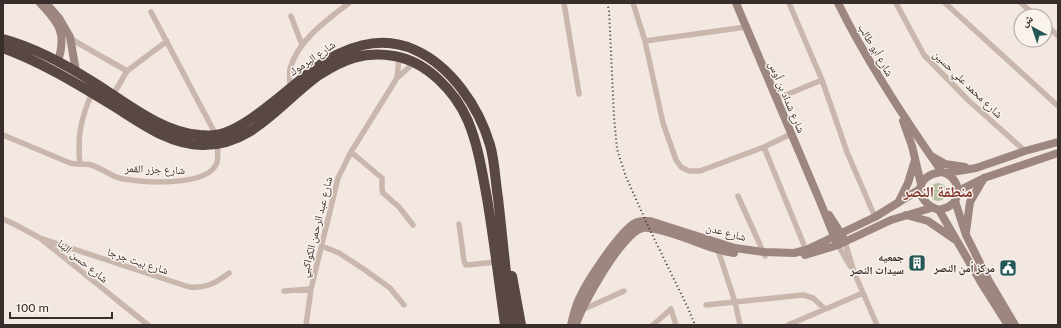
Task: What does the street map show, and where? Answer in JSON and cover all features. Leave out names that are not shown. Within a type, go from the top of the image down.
[{"type":"highway","name":"شارع اليرموك","points":[[3,39],[37,50],[58,61],[156,121],[174,129],[217,140],[232,141],[251,131],[268,119],[311,81],[354,57],[372,54],[399,57],[416,62],[445,86],[458,102],[468,120],[478,149],[492,223],[505,325]]},
{"type":"highway","name":"شارع اليرموك","points":[[3,48],[26,57],[92,93],[161,135],[201,145],[217,140],[226,132],[246,123],[290,87],[340,52],[370,43],[391,43],[408,47],[426,55],[434,61],[460,88],[484,128],[490,147],[497,182],[507,286],[513,325]]},
{"type":"highway","points":[[503,239],[514,282],[521,325]]},
{"type":"street","points":[[40,3],[54,19],[62,34],[62,47],[58,61]]},
{"type":"street","points":[[46,3],[63,24],[71,39],[76,71]]},
{"type":"street","points":[[290,87],[291,67],[294,58],[302,45],[323,23],[349,3]]},
{"type":"street","points":[[564,3],[579,94]]},
{"type":"street","points":[[634,3],[645,41],[663,123],[676,160],[681,167],[689,171],[700,171],[764,147],[791,134]]},
{"type":"street","name":"شارع شداد بن أوس","points":[[736,3],[819,199],[854,272],[877,325]]},
{"type":"street","points":[[789,3],[822,80],[847,152],[876,217]]},
{"type":"street","name":"شارع أبو طالب","points":[[838,3],[862,48],[897,107],[944,172]]},
{"type":"street","name":"شارع محمد علي حسين","points":[[896,3],[924,55],[968,100],[1025,151]]},
{"type":"street","points":[[945,3],[1058,106]]},
{"type":"street","points":[[152,12],[217,140]]},
{"type":"street","points":[[291,16],[302,45]]},
{"type":"street","points":[[645,41],[746,27]]},
{"type":"street","points":[[71,39],[127,71]]},
{"type":"street","points":[[113,95],[127,71],[167,41]]},
{"type":"street","name":"شارع عبد الرحمن الكواكبي","points":[[397,78],[399,57]]},
{"type":"street","name":"شارع عبد الرحمن الكواكبي","points":[[306,325],[311,289],[338,178],[351,152],[397,78],[416,62]]},
{"type":"street","points":[[776,99],[822,80]]},
{"type":"street","points":[[80,164],[78,148],[80,125],[92,93]]},
{"type":"street","name":"شارع أبو طالب","points":[[897,107],[912,146],[921,187]]},
{"type":"street","name":"شارع جزر القمر","points":[[3,135],[70,163],[92,166],[118,177],[130,180],[185,181],[201,177],[210,172],[217,163],[217,140]]},
{"type":"street","points":[[1009,323],[935,209],[926,204],[922,197],[921,187],[926,177],[933,173],[976,168],[1025,151],[1058,142]]},
{"type":"street","points":[[764,147],[806,250]]},
{"type":"street","points":[[351,152],[382,178],[383,193],[400,207],[413,225]]},
{"type":"street","points":[[958,191],[984,178],[1058,153]]},
{"type":"street","points":[[931,156],[945,164],[976,168]]},
{"type":"street","points":[[898,203],[908,183],[915,160]]},
{"type":"street","points":[[935,209],[949,206],[955,201],[958,191],[957,183],[952,177],[944,172]]},
{"type":"street","points":[[966,235],[970,202],[984,178]]},
{"type":"street","name":"شارع عدن","points":[[764,254],[789,253],[806,250],[839,240],[921,187]]},
{"type":"street","points":[[738,196],[764,254]]},
{"type":"street","points":[[955,201],[966,235],[1009,323]]},
{"type":"street","name":"شارع عدن","points":[[576,325],[581,310],[607,267],[624,243],[638,230],[643,228],[654,229],[717,246],[788,257],[807,254],[905,214],[935,209]]},
{"type":"street","points":[[905,214],[928,221],[956,241]]},
{"type":"street","name":"شارع حسن البنا","points":[[3,219],[16,224],[40,238],[148,325]]},
{"type":"street","name":"شارع عدن","points":[[571,325],[578,301],[591,279],[621,235],[637,222],[650,221],[695,235],[717,246]]},
{"type":"street","points":[[459,224],[464,261],[466,265],[496,262]]},
{"type":"street","name":"شارع بيت جرجا","points":[[40,238],[189,287],[198,288],[212,285],[229,273]]},
{"type":"street","points":[[322,246],[339,253],[365,270],[390,288],[404,305]]},
{"type":"street","points":[[717,246],[735,302],[740,325]]},
{"type":"street","points":[[284,291],[311,289]]},
{"type":"street","points":[[581,310],[624,291]]},
{"type":"street","points":[[788,325],[863,293]]},
{"type":"street","points":[[706,305],[803,295],[813,298],[825,309]]},
{"type":"street","points":[[653,325],[671,309],[676,325]]},
{"type":"green space","points":[[934,183],[942,183],[947,188],[945,199],[942,201],[934,201],[929,196],[929,188]]},
{"type":"railway","points":[[607,3],[609,10],[617,149],[626,177],[695,325]]},
{"type":"place","name":"جمعيه سيدات النصر","points":[[917,263]]},
{"type":"place","name":"مركز أمن النصر","points":[[1008,268]]},
{"type":"district","name":"منطقة النصر","points":[[938,191]]}]
